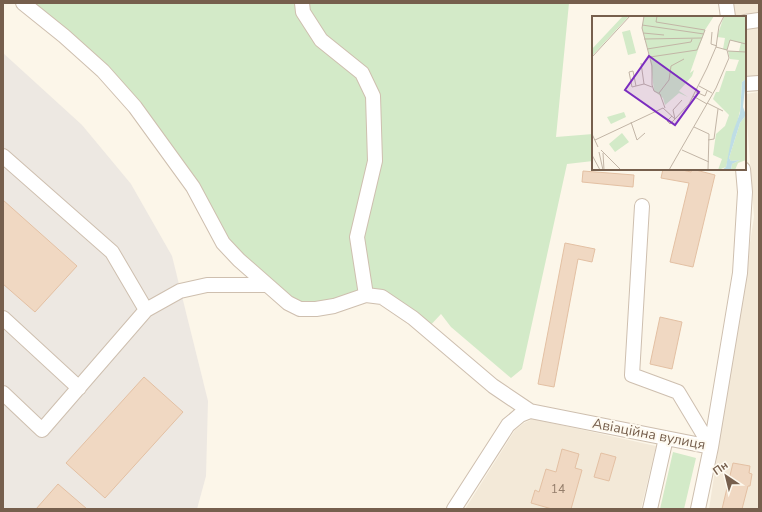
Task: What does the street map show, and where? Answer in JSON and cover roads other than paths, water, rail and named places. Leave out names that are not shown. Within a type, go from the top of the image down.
[{"type":"street","points":[[23,3],[64,36],[103,71],[135,106],[193,187],[223,243],[239,260],[288,303],[300,309],[316,309],[334,306],[366,295],[382,297],[413,318],[493,386],[530,411]]},
{"type":"street","points":[[302,3],[303,12],[321,40],[362,73],[373,96],[375,161],[357,237],[366,295]]},
{"type":"street","points":[[726,3],[728,16]]},
{"type":"street","points":[[746,22],[759,20]]},
{"type":"street","points":[[746,84],[759,83]]},
{"type":"street","points":[[3,156],[112,252],[146,310]]},
{"type":"street","name":"Авіаційна вулиця","points":[[530,411],[711,447],[740,273],[745,192],[743,170]]},
{"type":"street","points":[[642,206],[632,375],[678,392],[711,447],[698,509]]},
{"type":"street","points":[[3,393],[42,430],[146,310],[180,291],[207,285],[267,285]]},
{"type":"street","points":[[3,318],[79,388]]},
{"type":"street","points":[[454,509],[508,425],[520,415],[530,411]]},
{"type":"street","points":[[650,509],[666,438]]}]
